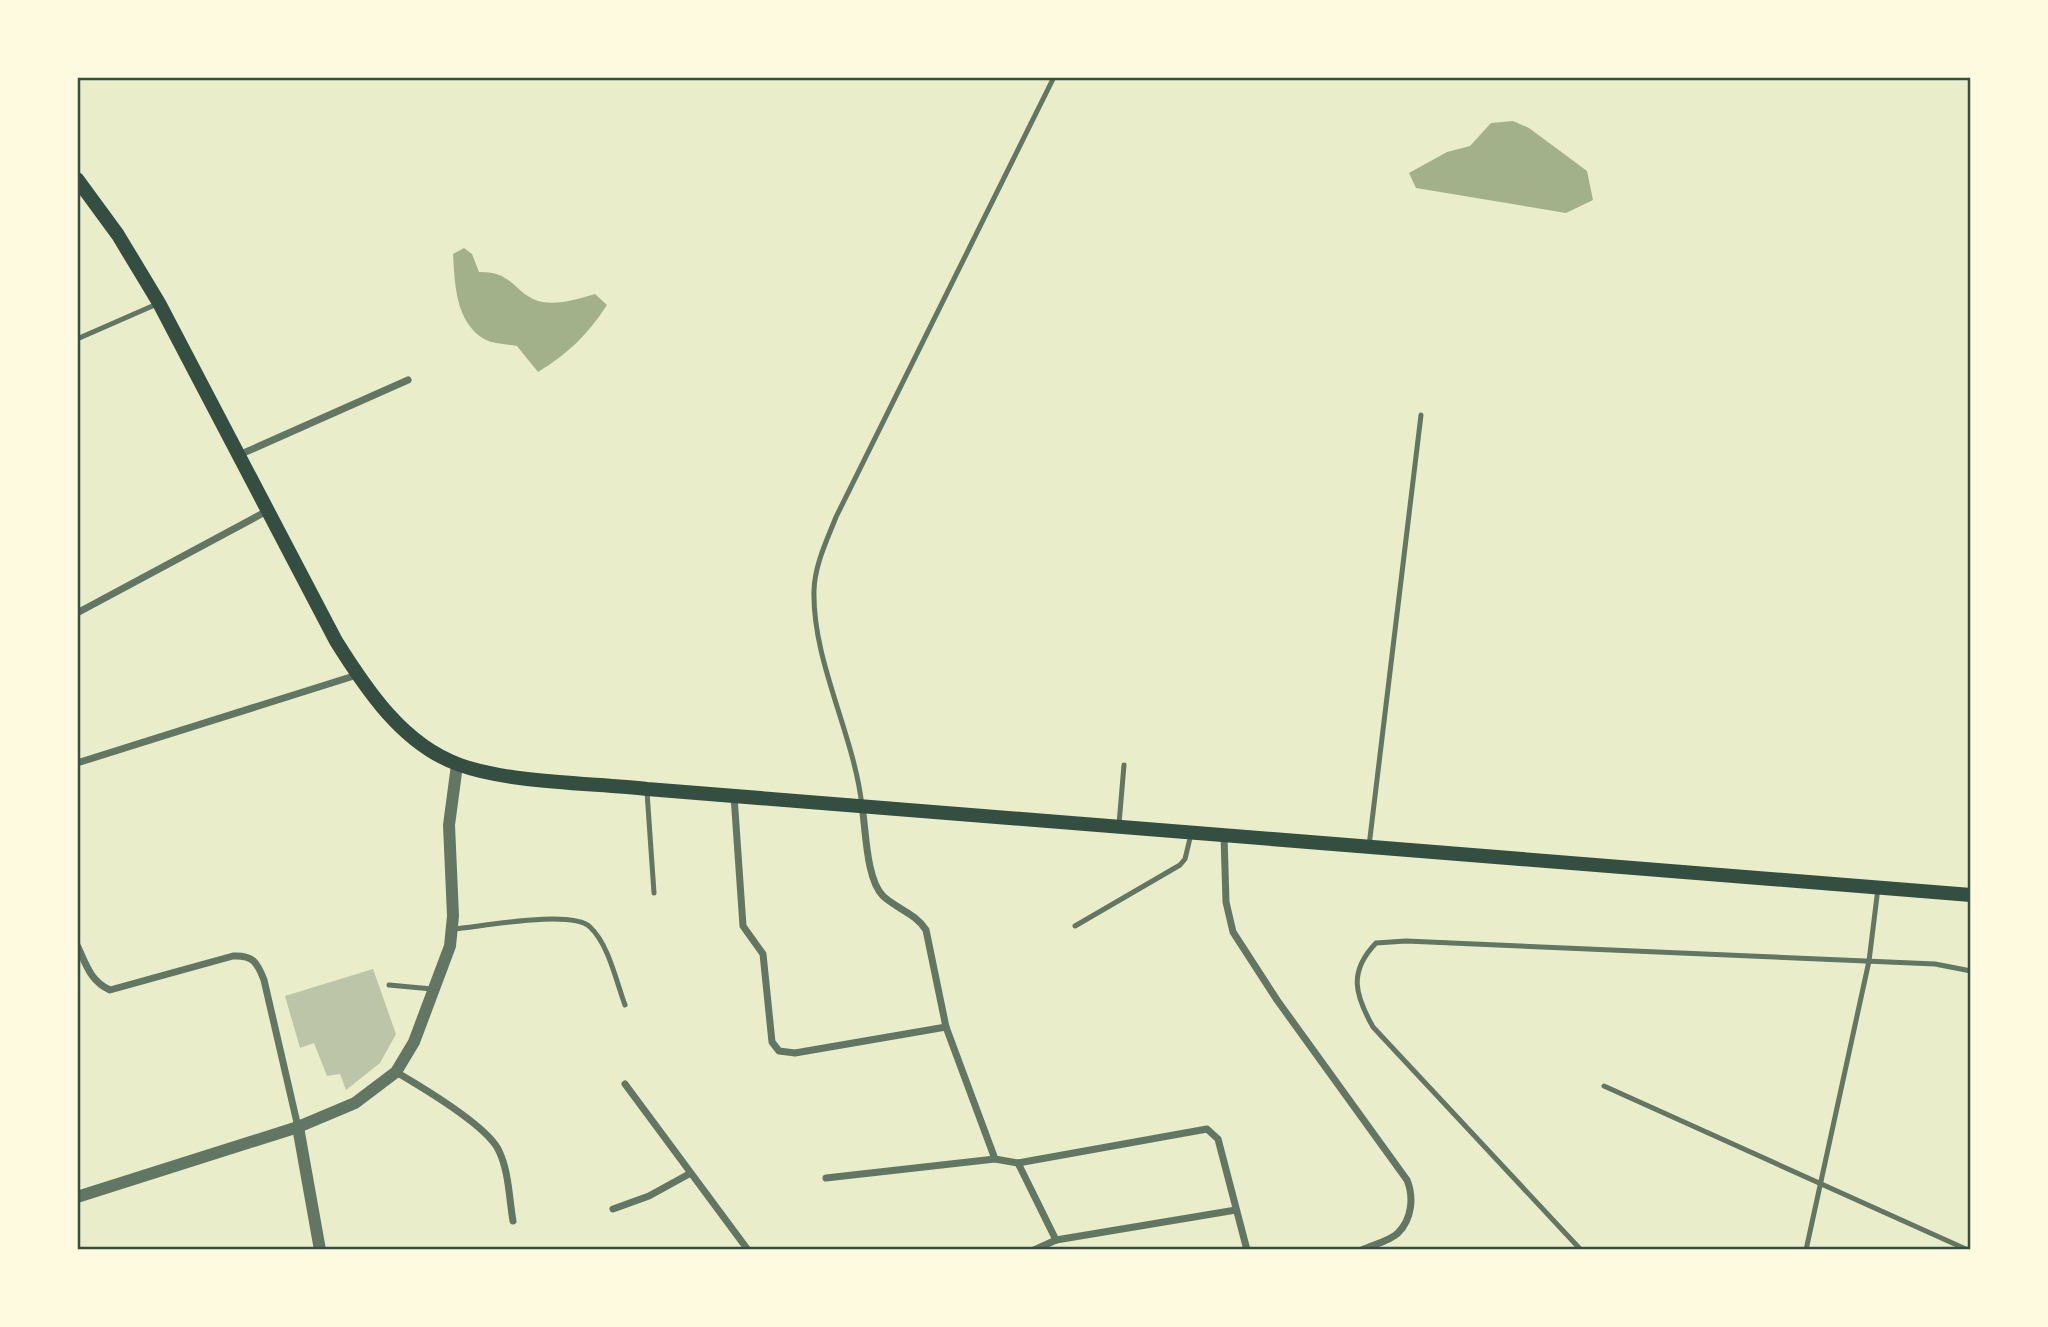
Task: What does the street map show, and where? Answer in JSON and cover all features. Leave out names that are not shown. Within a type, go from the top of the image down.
[{"type":"main road","points":[[77,178],[118,235],[159,303],[336,642],[376,701],[410,734],[457,765],[489,773],[647,789],[1368,849],[1971,895]]},
{"type":"street","points":[[238,455],[408,380]]},
{"type":"street","points":[[77,613],[267,511]]},
{"type":"street","points":[[77,763],[357,674]]},
{"type":"street","points":[[77,1198],[298,1127],[355,1102],[396,1072],[414,1042],[435,989],[453,929],[449,825],[457,765]]},
{"type":"street","points":[[734,796],[743,926],[763,954],[772,1042],[779,1051],[795,1053],[946,1027]]},
{"type":"street","points":[[862,806],[876,887],[886,898],[920,922],[926,930],[946,1027],[995,1159]]},
{"type":"street","points":[[1224,836],[1226,902],[1233,932],[1277,1000],[1407,1180],[1412,1192],[1410,1211],[1398,1234],[1362,1250]]},
{"type":"street","points":[[77,945],[90,975],[98,985],[110,990],[233,956],[247,956],[256,961],[264,980],[298,1127],[320,1250]]},
{"type":"street","points":[[396,1072],[435,1096],[490,1138],[504,1165],[513,1221]]},
{"type":"street","points":[[625,1084],[748,1250]]},
{"type":"street","points":[[827,1178],[995,1159],[1018,1163],[1207,1129],[1218,1139],[1247,1250]]},
{"type":"street","points":[[1018,1163],[1056,1240]]},
{"type":"street","points":[[613,1209],[649,1196],[690,1174]]},
{"type":"street","points":[[1034,1250],[1056,1240],[1236,1210]]},
{"type":"lane","points":[[862,806],[857,772],[817,627],[814,589],[819,560],[836,517],[1054,77]]},
{"type":"lane","points":[[77,339],[159,303]]},
{"type":"lane","points":[[1368,849],[1422,415]]},
{"type":"lane","points":[[1119,828],[1124,765]]},
{"type":"lane","points":[[647,789],[654,893]]},
{"type":"lane","points":[[1075,926],[1180,865],[1185,859],[1191,834]]},
{"type":"lane","points":[[1806,1250],[1869,961],[1878,888]]},
{"type":"lane","points":[[453,929],[562,918],[589,925],[600,941],[625,1005]]},
{"type":"lane","points":[[1581,1250],[1373,1027],[1362,1006],[1356,983],[1363,957],[1376,943],[1406,941],[1935,964],[1971,971]]},
{"type":"lane","points":[[389,985],[435,989]]},
{"type":"lane","points":[[1604,1086],[1968,1250]]},
{"type":"shaded area","points":[[1513,121],[1529,128],[1587,171],[1593,200],[1566,213],[1416,188],[1409,173],[1447,152],[1470,146],[1491,123]]},
{"type":"shaded area","points":[[464,248],[472,254],[479,272],[499,275],[538,301],[559,302],[595,294],[607,305],[577,343],[538,372],[517,346],[484,339],[467,322],[458,301],[453,254]]},
{"type":"building","points":[[373,969],[396,1034],[380,1063],[346,1090],[340,1074],[327,1076],[314,1043],[300,1048],[285,996]]}]
